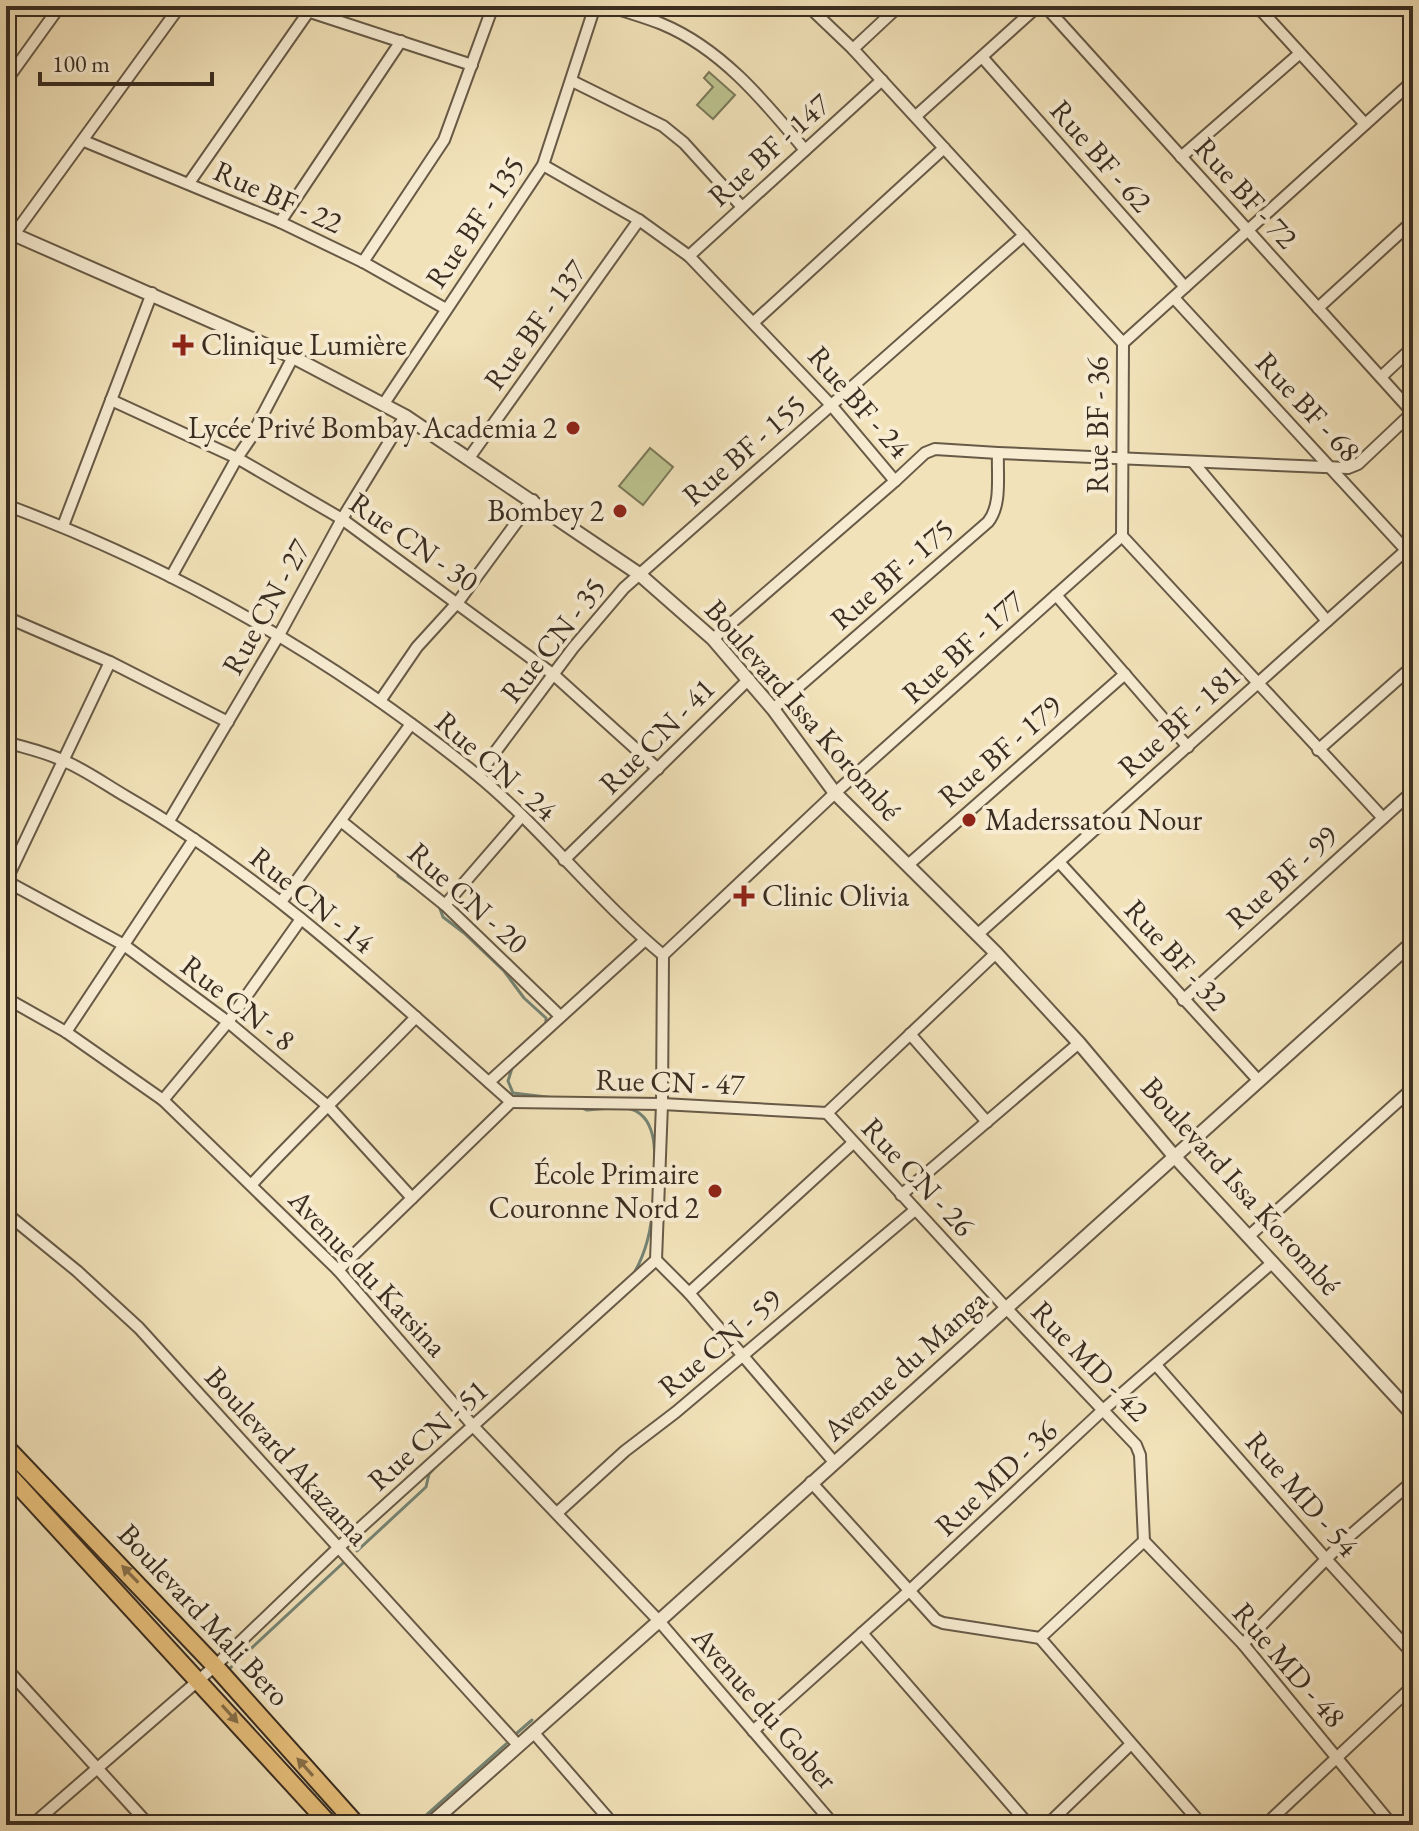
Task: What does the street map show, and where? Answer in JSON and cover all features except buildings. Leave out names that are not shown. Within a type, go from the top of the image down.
[{"type":"main road","name":"Boulevard Mali Bero","points":[[6,1447],[10,1467],[330,1825]]},
{"type":"main road","name":"Boulevard Mali Bero","points":[[10,1467],[215,1666],[357,1825]]},
{"type":"street","points":[[6,81],[60,6]]},
{"type":"street","points":[[10,232],[84,141],[180,6]]},
{"type":"street","points":[[292,6],[472,65]]},
{"type":"street","points":[[363,262],[444,140],[493,6]]},
{"type":"street","name":"Rue BF - 135","points":[[383,405],[543,165],[595,6]]},
{"type":"street","points":[[609,6],[664,24],[700,46],[751,86],[805,150]]},
{"type":"street","name":"Rue BF - 36","points":[[808,6],[916,116],[1123,343],[1122,536],[1383,818]]},
{"type":"street","points":[[853,49],[899,6]]},
{"type":"street","points":[[916,116],[1038,6]]},
{"type":"street","name":"Rue BF - 72","points":[[1045,6],[1413,412]]},
{"type":"street","points":[[1257,6],[1365,124]]},
{"type":"street","points":[[189,183],[309,11]]},
{"type":"street","points":[[280,222],[401,41]]},
{"type":"street","points":[[1181,157],[1299,54]]},
{"type":"street","name":"Rue BF - 62","points":[[982,57],[1185,287]]},
{"type":"street","name":"Rue BF - 147","points":[[689,256],[882,80]]},
{"type":"street","points":[[572,81],[663,126],[684,143],[742,207]]},
{"type":"street","points":[[1123,343],[1413,81]]},
{"type":"street","name":"Rue BF - 22","points":[[84,141],[280,222],[363,262],[446,309]]},
{"type":"street","points":[[754,322],[944,148]]},
{"type":"street","name":"Rue BF - 24","points":[[543,165],[639,220],[689,256],[831,405],[895,481],[925,453],[935,449],[1348,468],[1358,464],[1413,412]]},
{"type":"street","name":"Rue BF - 137","points":[[469,458],[639,220]]},
{"type":"street","points":[[1318,308],[1413,221]]},
{"type":"street","name":"Boulevard Issa Korombé","points":[[10,232],[293,357],[405,416],[639,574],[713,639],[773,709],[835,793],[996,953],[1079,1043],[1174,1156],[1413,1415]]},
{"type":"street","name":"Rue BF - 155","points":[[639,574],[1024,235]]},
{"type":"street","points":[[63,526],[152,293]]},
{"type":"street","name":"Rue BF - 68","points":[[1174,298],[1409,547]]},
{"type":"street","points":[[1382,376],[1413,347]]},
{"type":"street","points":[[171,577],[293,357]]},
{"type":"street","name":"Rue CN - 30","points":[[111,400],[237,458],[342,519],[554,675],[658,769]]},
{"type":"street","name":"Rue CN - 27","points":[[169,821],[279,635],[342,519],[405,416]]},
{"type":"street","name":"Rue BF - 175","points":[[773,709],[988,522],[996,504],[998,453]]},
{"type":"street","points":[[1193,462],[1327,621]]},
{"type":"street","points":[[713,639],[895,481]]},
{"type":"street","points":[[380,701],[417,647],[458,602],[533,500]]},
{"type":"street","name":"Rue CN - 24","points":[[6,505],[63,526],[171,577],[279,635],[380,701],[478,775],[663,955]]},
{"type":"street","name":"Rue BF - 177","points":[[663,955],[835,793],[1122,536]]},
{"type":"street","name":"Rue BF - 181","points":[[977,935],[1409,547]]},
{"type":"street","name":"Rue CN - 35","points":[[478,775],[609,603],[639,574]]},
{"type":"street","points":[[1056,595],[1188,747]]},
{"type":"street","points":[[6,617],[110,662],[228,722]]},
{"type":"street","points":[[6,881],[110,662]]},
{"type":"street","points":[[1318,750],[1413,666]]},
{"type":"street","name":"Rue BF - 179","points":[[908,865],[1125,674]]},
{"type":"street","name":"Rue CN - 41","points":[[564,860],[749,679]]},
{"type":"street","points":[[281,902],[411,724]]},
{"type":"street","name":"Rue CN - 14","points":[[6,742],[63,760],[169,821],[281,902],[511,1102]]},
{"type":"street","name":"Rue BF - 99","points":[[1183,1000],[1413,791]]},
{"type":"street","points":[[445,905],[522,816]]},
{"type":"street","name":"Rue CN - 20","points":[[341,821],[445,905],[559,1015]]},
{"type":"street","points":[[66,1032],[194,839]]},
{"type":"street","name":"Rue BF - 32","points":[[1059,862],[1258,1080]]},
{"type":"street","name":"Rue CN - 8","points":[[6,881],[124,945],[228,1022],[329,1107],[412,1198]]},
{"type":"street","points":[[163,1100],[228,1022],[301,919]]},
{"type":"street","points":[[489,1082],[559,1015],[645,940]]},
{"type":"street","name":"Avenue du Manga","points":[[429,1825],[1413,942]]},
{"type":"street","points":[[827,1113],[996,953]]},
{"type":"street","points":[[663,955],[662,1104],[656,1260],[689,1293],[834,1462]]},
{"type":"street","name":"Avenue du Katsina","points":[[6,998],[66,1032],[163,1100],[252,1184],[338,1270],[474,1427],[659,1621]]},
{"type":"street","points":[[252,1184],[416,1017]]},
{"type":"street","points":[[910,1034],[987,1122]]},
{"type":"street","points":[[901,1195],[1079,1043]]},
{"type":"street","points":[[1249,1236],[1413,1088]]},
{"type":"street","points":[[338,1270],[511,1102]]},
{"type":"street","name":"Rue CN - 47","points":[[511,1102],[662,1104],[827,1113]]},
{"type":"street","name":"Rue CN - 26","points":[[827,1113],[1007,1309]]},
{"type":"street","points":[[689,1293],[853,1143]]},
{"type":"street","name":"Rue CN - 59","points":[[557,1513],[625,1451],[915,1210]]},
{"type":"street","name":"Boulevard Akazama","points":[[6,1213],[77,1271],[139,1328],[518,1745]]},
{"type":"street","name":"Rue CN - 51","points":[[32,1825],[215,1666],[338,1548],[656,1260]]},
{"type":"street","name":"Rue MD - 36","points":[[753,1731],[1103,1410],[1273,1262]]},
{"type":"street","name":"Rue MD - 42","points":[[1007,1309],[1138,1449],[1144,1541]]},
{"type":"street","name":"Rue MD - 54","points":[[1156,1365],[1413,1654]]},
{"type":"street","points":[[1243,1644],[1345,1540],[1413,1481]]},
{"type":"street","points":[[811,1482],[939,1622],[1040,1638],[1202,1825]]},
{"type":"street","points":[[1040,1638],[1144,1541]]},
{"type":"street","name":"Rue MD - 48","points":[[1144,1541],[1243,1644],[1392,1825]]},
{"type":"street","name":"Avenue du Gober","points":[[659,1621],[834,1825]]},
{"type":"street","points":[[862,1633],[1029,1825]]},
{"type":"street","points":[[6,1668],[149,1825]]},
{"type":"street","points":[[1265,1825],[1413,1686]]},
{"type":"street","points":[[533,1732],[614,1825]]},
{"type":"street","points":[[1047,1825],[1131,1744]]},
{"type":"green space","points":[[709,72],[735,95],[713,119],[697,105],[713,87],[704,78]]},
{"type":"green space","points":[[650,448],[673,467],[643,505],[619,486]]},
{"type":"waterway","points":[[398,876],[421,891]]},
{"type":"waterway","points":[[439,906],[443,917],[504,971],[524,998],[546,1018],[546,1026]]},
{"type":"waterway","points":[[513,1065],[508,1081],[513,1093],[555,1098]]},
{"type":"waterway","points":[[580,1107],[587,1110],[612,1108]]},
{"type":"waterway","points":[[627,1108],[638,1113],[651,1131],[655,1157],[654,1195]]},
{"type":"waterway","points":[[633,1275],[648,1240],[653,1202]]},
{"type":"waterway","points":[[357,1551],[426,1487],[429,1474],[441,1461]]},
{"type":"waterway","points":[[228,1670],[343,1563]]},
{"type":"waterway","points":[[517,1733],[532,1720]]},
{"type":"waterway","points":[[415,1825],[506,1744]]},
{"type":"place","name":"Clinique Lumière","points":[[183,345]]},
{"type":"place","name":"Lycée Privé Bombay Academia 2","points":[[573,428]]},
{"type":"place","name":"Bombey 2","points":[[620,511]]},
{"type":"place","name":"Maderssatou Nour","points":[[969,820]]},
{"type":"place","name":"Clinic Olivia","points":[[744,896]]},
{"type":"place","name":"École Primaire Couronne Nord 2","points":[[715,1191]]}]
